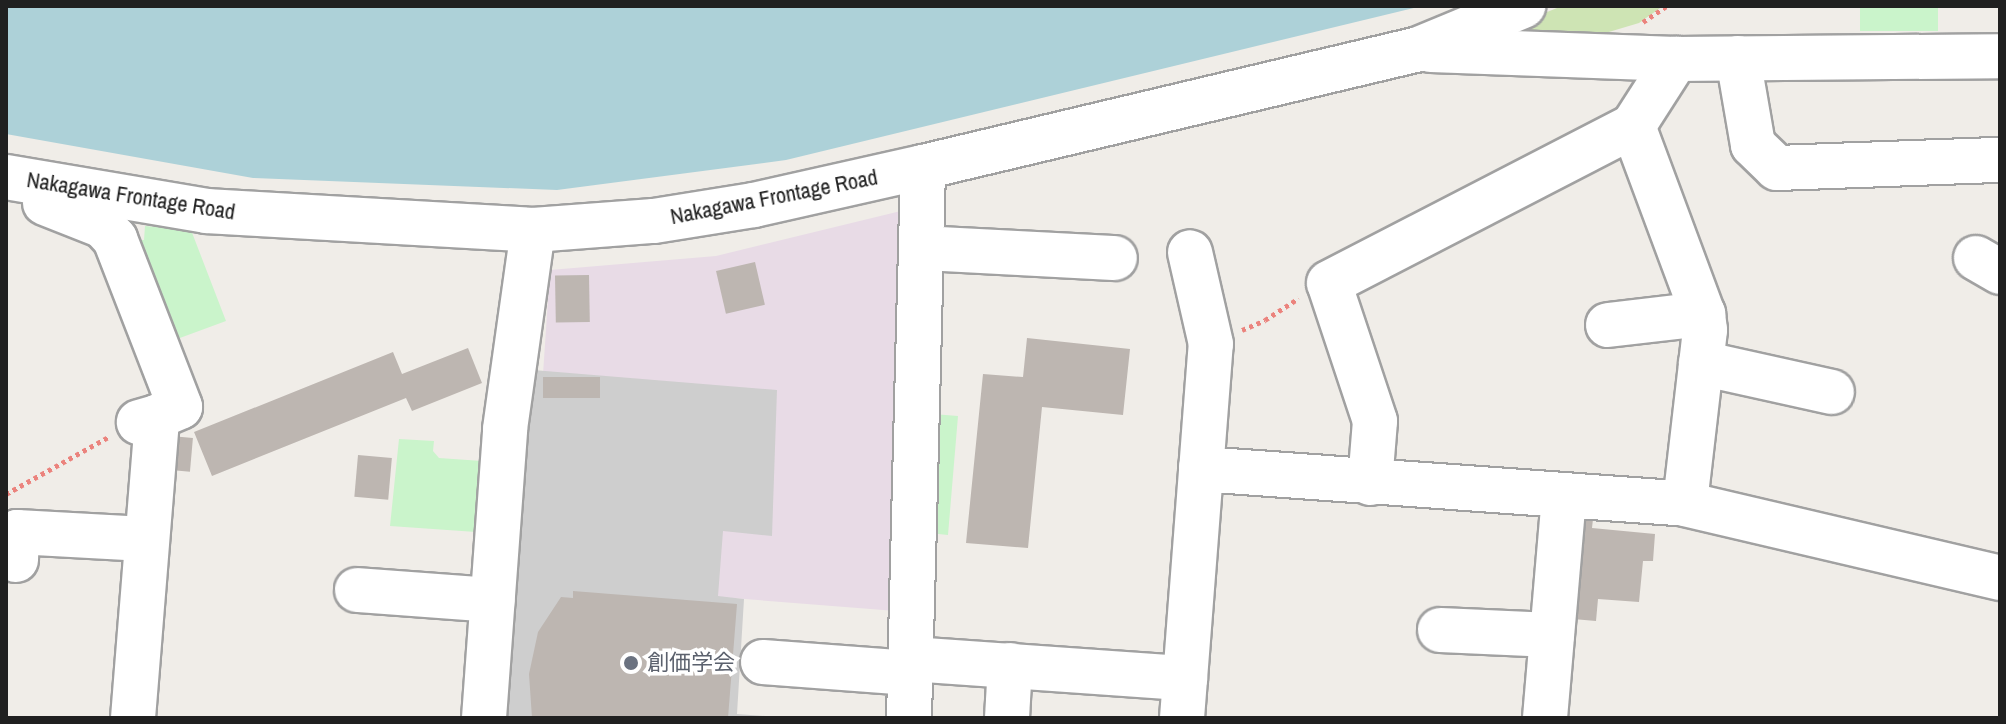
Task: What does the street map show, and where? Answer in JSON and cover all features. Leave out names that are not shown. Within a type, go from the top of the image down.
[{"type":"street","name":"Nakagawa Frontage Road","points":[[6,177],[206,211],[533,230],[654,221],[754,205],[1419,49],[1523,6]]},
{"type":"street","points":[[1419,49],[1676,59],[2000,56]]},
{"type":"street","points":[[1738,58],[1753,145],[1777,168],[2000,160]]},
{"type":"street","points":[[1370,483],[1375,421],[1329,283],[1633,126],[1676,59]]},
{"type":"street","points":[[1633,126],[1703,314],[1701,363],[1685,504]]},
{"type":"street","points":[[909,718],[923,167]]},
{"type":"street","points":[[6,189],[82,215],[103,226],[115,239],[180,407],[151,423],[133,718]]},
{"type":"street","points":[[484,718],[505,429],[533,230]]},
{"type":"street","points":[[923,248],[1115,258]]},
{"type":"street","points":[[763,662],[1010,665],[1184,698],[1211,348],[1190,252]]},
{"type":"street","points":[[1608,325],[1703,314]]},
{"type":"street","points":[[1701,363],[1832,392]]},
{"type":"street","points":[[1201,469],[1685,504],[2000,578]]},
{"type":"street","points":[[1545,718],[1564,496]]},
{"type":"street","points":[[16,560],[17,532],[145,539]]},
{"type":"street","points":[[357,590],[493,600]]},
{"type":"street","points":[[1440,630],[1552,635]]},
{"type":"street","points":[[1007,718],[1010,665]]},
{"type":"path","points":[[1211,348],[1329,283]]},
{"type":"path","points":[[6,494],[151,423]]},
{"type":"shaded area","points":[[909,209],[896,611],[529,582],[550,270],[716,256]]},
{"type":"shaded area","points":[[533,370],[777,390],[772,536],[723,531],[718,596],[744,599],[737,714],[791,718],[505,718]]},
{"type":"green space","points":[[1562,6],[1663,6],[1639,23],[1592,37],[1482,38]]},
{"type":"green space","points":[[1860,6],[1938,6],[1938,31],[1860,31]]},
{"type":"green space","points":[[145,226],[191,230],[226,321],[169,342],[126,240],[144,240]]},
{"type":"green space","points":[[933,414],[958,416],[948,535],[929,533]]},
{"type":"green space","points":[[399,439],[434,441],[433,451],[439,458],[482,461],[476,532],[390,526]]},
{"type":"water","points":[[6,6],[1422,6],[786,160],[557,190],[253,178],[6,134]]},
{"type":"building","points":[[755,262],[765,305],[726,314],[716,271]]},
{"type":"building","points":[[589,275],[590,322],[556,323],[555,276]]},
{"type":"building","points":[[1027,338],[1130,349],[1123,415],[1042,407],[1028,548],[966,543],[983,374],[1023,377]]},
{"type":"building","points":[[468,348],[482,383],[412,411],[406,398],[212,476],[194,432],[393,352],[402,374]]},
{"type":"building","points":[[543,377],[600,377],[600,398],[543,398]]},
{"type":"building","points":[[171,436],[193,438],[190,472],[168,470]]},
{"type":"building","points":[[358,455],[392,458],[388,500],[354,497]]},
{"type":"building","points":[[1580,518],[1593,519],[1592,528],[1655,534],[1653,561],[1643,561],[1639,602],[1598,599],[1596,621],[1573,619]]},
{"type":"building","name":"創価学会","points":[[573,591],[737,604],[728,718],[532,718],[529,674],[538,632],[561,597],[573,598]]},
{"type":"place","name":"創価学会","points":[[631,663]]}]
